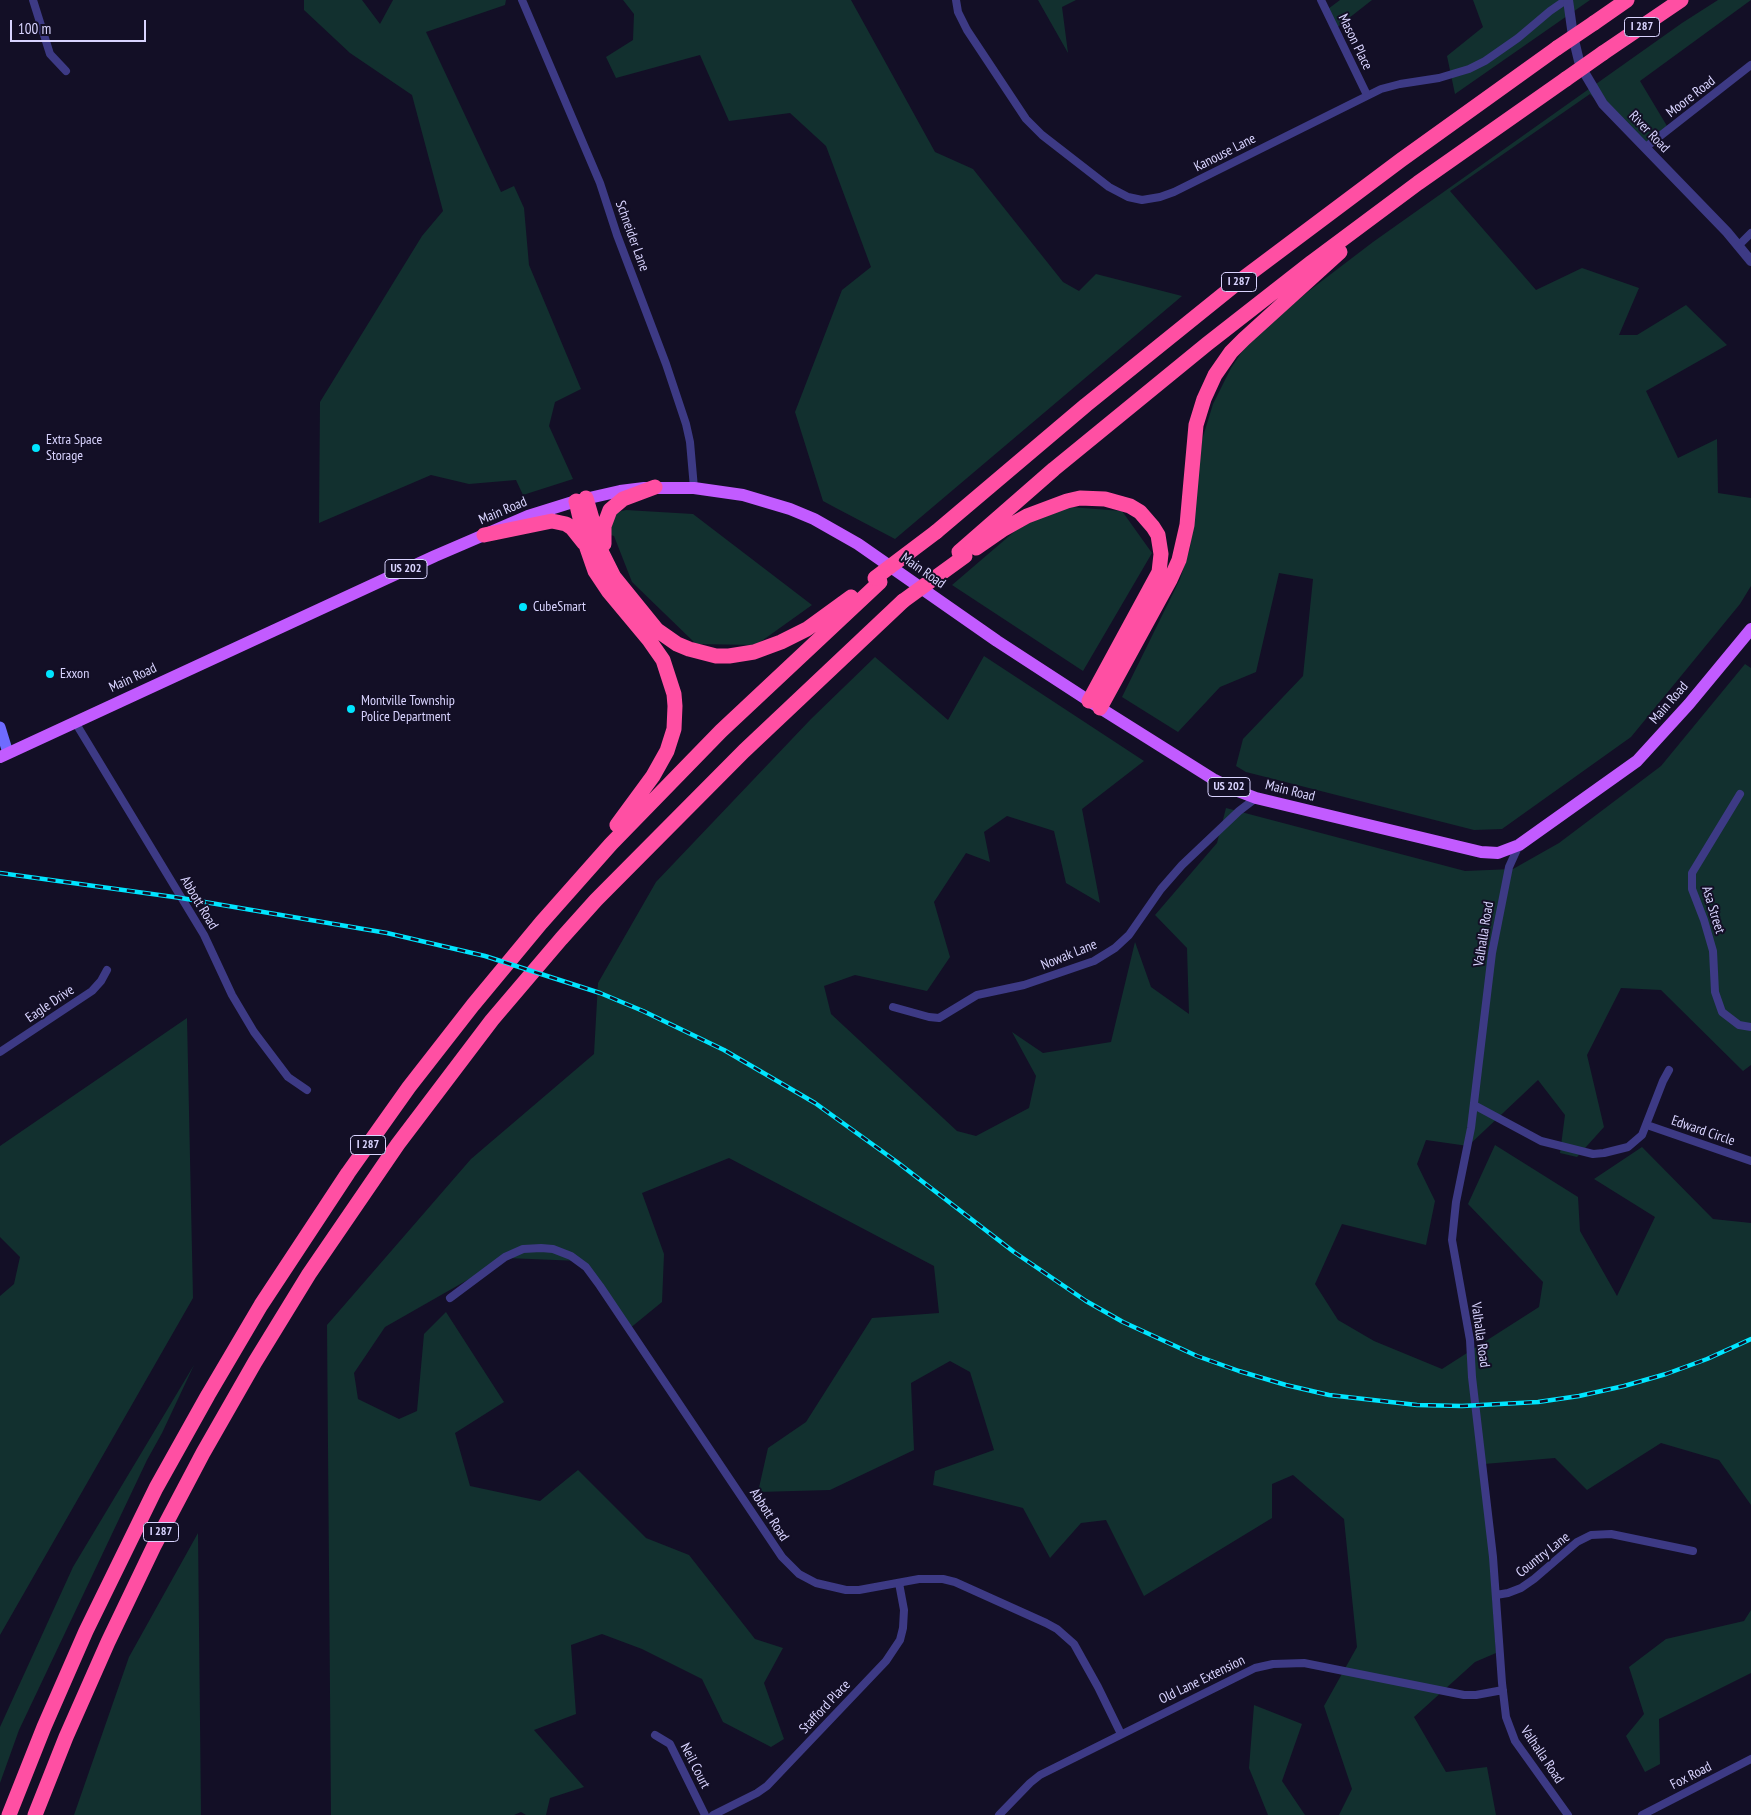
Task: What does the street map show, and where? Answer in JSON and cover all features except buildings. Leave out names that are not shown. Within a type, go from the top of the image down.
[{"type":"highway","name":"I 287","points":[[9,1815],[61,1687],[109,1582],[156,1488],[234,1350],[318,1216],[383,1123],[473,1005],[541,923],[611,844],[684,768],[878,580],[1094,398],[1241,280],[1386,171],[1627,0]]},
{"type":"highway","name":"I 287","points":[[35,1815],[66,1736],[154,1546],[233,1400],[286,1310],[338,1230],[398,1144],[487,1027],[560,939],[596,900],[744,751],[903,601],[962,554],[1054,469],[1170,373],[1312,262],[1418,184],[1681,0]]},
{"type":"highway","points":[[1095,705],[1170,580],[1179,560],[1186,524],[1196,425],[1204,399],[1215,375],[1231,352],[1250,334],[1418,184]]},
{"type":"highway","points":[[608,566],[604,544],[604,526],[610,510],[623,499],[655,487]]},
{"type":"highway","points":[[962,554],[1021,519],[1067,501],[1093,498],[1118,501],[1130,506],[1148,519],[1158,535],[1161,563],[1159,572],[1095,705]]},
{"type":"highway","points":[[541,923],[653,776],[667,752],[674,729],[674,694],[663,660],[595,571],[587,548],[581,499]]},
{"type":"highway","points":[[581,499],[608,566],[622,588],[658,630],[667,638],[689,649],[722,656],[754,652],[794,636],[878,580]]},
{"type":"highway","points":[[484,535],[542,522],[558,522],[572,528],[587,548]]},
{"type":"main road","name":"Main Road","points":[[4,755],[423,561],[544,510],[581,499],[620,491],[655,487],[694,488],[727,492],[790,509],[837,531],[1011,650],[1213,779],[1256,798],[1465,849],[1498,853],[1519,845],[1638,760],[1689,704],[1751,629]]},
{"type":"main road","points":[[0,726],[4,755]]},
{"type":"street","points":[[33,0],[50,54],[66,71]]},
{"type":"street","name":"Schneider Lane","points":[[522,0],[600,183],[617,235],[666,364],[686,424],[690,442],[694,488]]},
{"type":"street","name":"Kanouse Lane","points":[[956,0],[958,12],[967,30],[1026,119],[1042,135],[1109,187],[1136,199],[1150,200],[1174,192],[1381,89],[1439,78],[1469,69],[1518,38],[1550,11],[1567,0]]},
{"type":"street","name":"Mason Place","points":[[1321,0],[1367,95]]},
{"type":"street","name":"River Road","points":[[1567,0],[1575,50],[1584,72],[1603,104],[1751,261]]},
{"type":"street","name":"Moore Road","points":[[1646,148],[1751,65]]},
{"type":"street","points":[[1738,246],[1751,233]]},
{"type":"street","name":"Abbott Road","points":[[75,722],[204,935],[225,981],[254,1032],[288,1077],[307,1090]]},
{"type":"street","name":"Asa Street","points":[[1740,794],[1692,873],[1692,889],[1713,951],[1715,992],[1722,1012],[1739,1025],[1751,1027]]},
{"type":"street","name":"Nowak Lane","points":[[893,1007],[939,1018],[977,995],[1024,985],[1094,961],[1115,948],[1129,935],[1161,889],[1182,865],[1239,811],[1256,798]]},
{"type":"street","name":"Valhalla Road","points":[[1519,845],[1509,866],[1502,894],[1492,953],[1474,1105],[1456,1202],[1452,1240],[1470,1340],[1472,1377],[1496,1595],[1502,1690],[1506,1718],[1515,1741],[1568,1815]]},
{"type":"street","name":"Eagle Drive","points":[[0,1052],[92,991],[101,981],[107,970]]},
{"type":"street","points":[[1474,1105],[1541,1142],[1594,1154],[1628,1147],[1638,1140],[1647,1125],[1669,1070]]},
{"type":"street","name":"Edward Circle","points":[[1647,1125],[1751,1162]]},
{"type":"street","name":"Abbott Road","points":[[450,1298],[505,1257],[522,1249],[553,1249],[571,1256],[586,1267],[600,1286],[786,1562],[810,1581],[834,1588],[859,1590],[931,1578],[956,1582],[1057,1629],[1074,1644],[1081,1655],[1120,1734]]},
{"type":"street","name":"Country Lane","points":[[1496,1595],[1521,1588],[1577,1542],[1591,1535],[1612,1534],[1693,1551]]},
{"type":"street","name":"Stafford Place","points":[[713,1815],[757,1793],[766,1786],[886,1661],[900,1640],[903,1628],[904,1610],[899,1583]]},
{"type":"street","name":"Old Lane Extension","points":[[1000,1815],[1040,1775],[1243,1673],[1273,1664],[1304,1663],[1323,1666],[1464,1696],[1502,1690]]},
{"type":"street","name":"Neil Court","points":[[655,1735],[670,1744],[705,1815]]},
{"type":"street","name":"Fox Road","points":[[1642,1815],[1751,1759]]},
{"type":"green space","points":[[304,0],[362,0],[380,24],[393,0],[506,0],[505,5],[426,32],[501,192],[514,186],[524,208],[529,265],[581,389],[555,402],[549,426],[573,479],[523,495],[516,480],[469,484],[431,475],[319,523],[320,402],[422,236],[443,211],[412,95],[350,53],[304,10]]},
{"type":"green space","points":[[623,0],[851,0],[935,152],[973,169],[1063,282],[1079,291],[1096,274],[1182,296],[895,539],[836,508],[823,501],[795,412],[842,290],[871,267],[826,146],[790,113],[729,121],[700,55],[616,78],[606,57],[633,40],[634,14]]},
{"type":"green space","points":[[1038,0],[1076,0],[1062,7],[1068,53]]},
{"type":"green space","points":[[1340,0],[1372,0],[1335,29],[1324,12]]},
{"type":"green space","points":[[1473,0],[1590,0],[1455,94],[1447,56],[1483,27]]},
{"type":"green space","points":[[1718,0],[1751,0],[1640,81],[1667,126],[1642,148],[1590,94],[1450,191],[1536,290],[1582,268],[1639,288],[1619,335],[1637,335],[1686,305],[1727,345],[1646,391],[1678,458],[1717,439],[1718,493],[1751,498],[1751,586],[1740,604],[1631,737],[1502,829],[1474,830],[1246,772],[1236,766],[1243,739],[1303,676],[1313,579],[1279,573],[1256,672],[1220,687],[1178,732],[1122,697],[1180,579],[1190,548],[1202,440],[1213,404],[1231,368],[1249,341],[1310,290],[1373,242],[1682,23]]},
{"type":"green space","points":[[1070,507],[1122,511],[1152,553],[1083,671],[952,585],[1022,525]]},
{"type":"green space","points":[[626,510],[693,514],[812,605],[756,645],[696,644],[632,582],[614,536],[569,523]]},
{"type":"green space","points":[[984,656],[1144,761],[1082,809],[1100,903],[1066,883],[1054,831],[1007,816],[984,832],[990,862],[966,853],[934,902],[950,957],[927,991],[855,975],[824,986],[831,1014],[957,1131],[976,1136],[1029,1108],[1036,1076],[1012,1032],[1043,1053],[1111,1042],[1135,942],[1151,987],[1189,1014],[1187,948],[1155,915],[1217,843],[1226,808],[1465,871],[1513,869],[1559,843],[1661,766],[1745,664],[1751,668],[1751,1065],[1743,1071],[1661,990],[1621,988],[1587,1055],[1604,1127],[1577,1157],[1560,1153],[1565,1115],[1538,1080],[1468,1146],[1426,1140],[1417,1164],[1435,1201],[1426,1245],[1342,1224],[1315,1284],[1338,1320],[1374,1341],[1442,1369],[1539,1307],[1543,1282],[1468,1204],[1495,1145],[1578,1197],[1580,1231],[1617,1296],[1655,1217],[1594,1179],[1642,1147],[1713,1219],[1751,1223],[1751,1505],[1719,1460],[1661,1443],[1587,1490],[1555,1458],[1484,1464],[1496,1653],[1475,1662],[1414,1717],[1446,1772],[1487,1767],[1496,1815],[1339,1815],[1352,1789],[1324,1706],[1357,1647],[1344,1519],[1293,1475],[1272,1484],[1272,1518],[1144,1596],[1106,1520],[1081,1523],[1050,1558],[1023,1508],[933,1485],[935,1471],[994,1450],[970,1372],[950,1361],[911,1383],[914,1450],[830,1490],[758,1492],[768,1448],[806,1422],[872,1318],[939,1313],[934,1266],[729,1158],[642,1193],[664,1254],[662,1302],[629,1329],[580,1261],[506,1258],[385,1327],[354,1373],[358,1399],[399,1419],[417,1411],[424,1334],[446,1312],[504,1402],[455,1433],[470,1486],[540,1501],[578,1470],[646,1538],[689,1555],[755,1639],[783,1648],[764,1683],[784,1739],[771,1747],[723,1722],[702,1679],[642,1649],[602,1634],[571,1645],[576,1714],[534,1730],[584,1787],[550,1798],[546,1815],[526,1815],[521,1812],[514,1815],[331,1815],[327,1325],[471,1159],[594,1054],[598,983],[656,882],[811,719],[875,657],[948,720]]},
{"type":"green space","points":[[187,1018],[193,1298],[0,1635],[0,1296],[14,1284],[20,1257],[0,1237],[0,1146]]},
{"type":"green space","points":[[194,1365],[19,1730],[0,1783],[0,1727],[73,1567]]},
{"type":"green space","points":[[198,1533],[201,1815],[74,1815],[129,1657]]},
{"type":"green space","points":[[1751,1610],[1751,1673],[1659,1719],[1660,1764],[1645,1772],[1626,1736],[1644,1714],[1629,1667],[1666,1639],[1744,1621]]},
{"type":"green space","points":[[1254,1705],[1302,1724],[1282,1781],[1305,1815],[1268,1815],[1249,1768]]},
{"type":"railway","points":[[0,873],[181,898],[387,933],[485,956],[600,993],[643,1011],[724,1050],[815,1103],[897,1162],[1014,1252],[1086,1301],[1123,1322],[1197,1356],[1286,1385],[1329,1395],[1417,1405],[1462,1406],[1538,1402],[1579,1396],[1666,1374],[1707,1359],[1751,1339]]},
{"type":"place","name":"Extra Space Storage","points":[[36,448]]},
{"type":"place","name":"CubeSmart","points":[[523,607]]},
{"type":"place","name":"Exxon","points":[[50,674]]},
{"type":"place","name":"Montville Township Police Department","points":[[351,709]]}]
